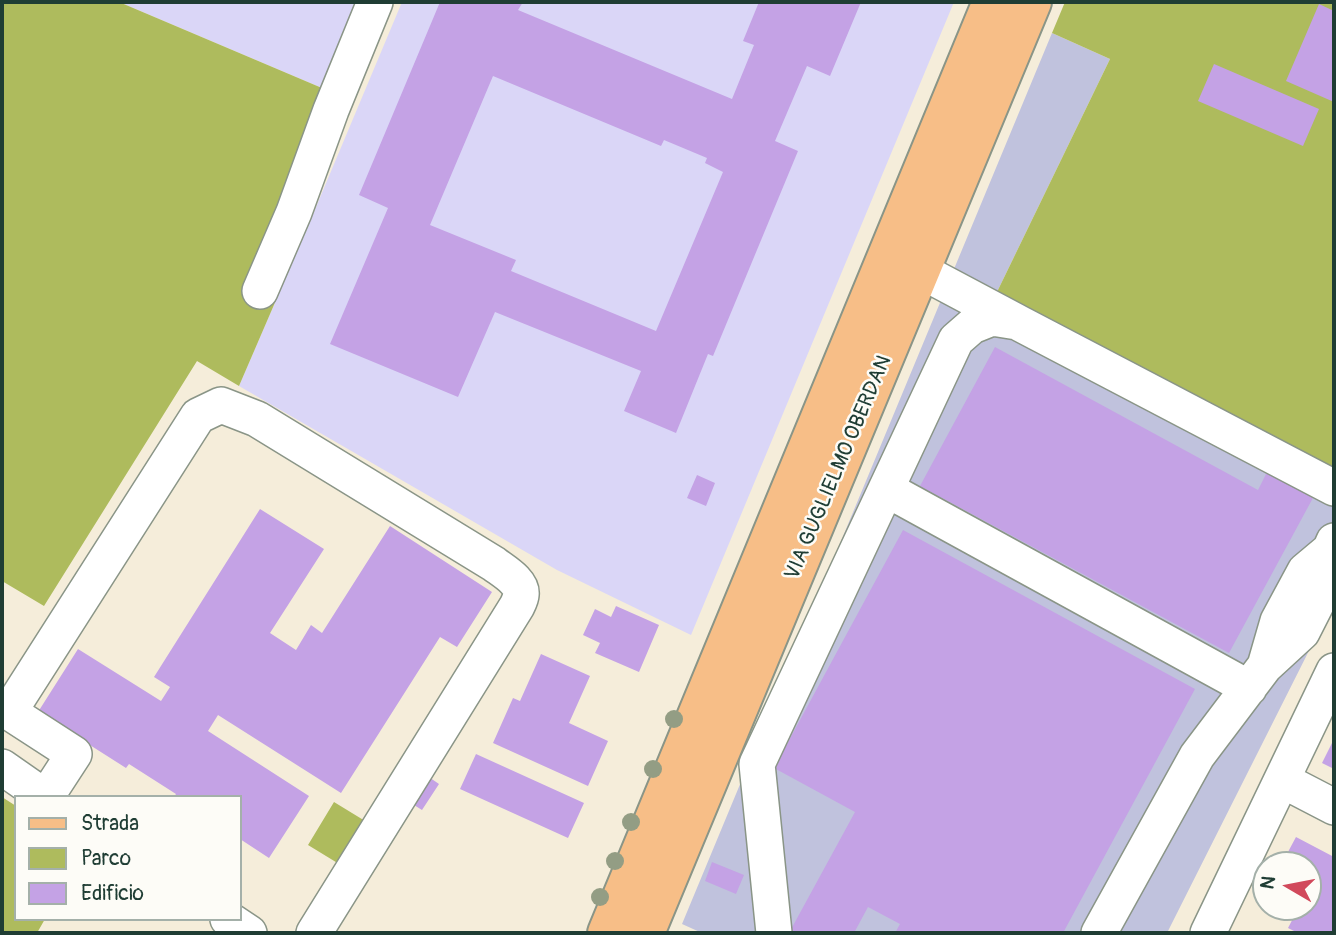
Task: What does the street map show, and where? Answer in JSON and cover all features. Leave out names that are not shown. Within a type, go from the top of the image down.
[{"type":"main road","name":"VIA GUGLIELMO OBERDAN","points":[[607,933],[992,2]]},
{"type":"main road","name":"VIA GUGLIELMO OBERDAN","points":[[645,933],[1032,2]]},
{"type":"street","points":[[260,291],[294,212],[331,110],[375,2]]},
{"type":"street","points":[[921,271],[1334,488]]},
{"type":"street","points":[[774,933],[757,764],[957,340],[972,326],[992,318],[1017,322]]},
{"type":"street","points":[[47,795],[74,754],[9,712],[198,416],[220,405],[257,419],[494,564],[520,587],[522,596],[314,933]]},
{"type":"street","points":[[886,489],[1257,677]]},
{"type":"street","points":[[1099,933],[1197,756],[1257,677],[1278,621],[1305,571],[1332,545]]},
{"type":"street","points":[[1209,933],[1334,671]]},
{"type":"street","points":[[2,767],[43,795]]},
{"type":"street","points":[[1282,780],[1334,807]]},
{"type":"street","points":[[231,921],[249,933]]},
{"type":"shaded area","points":[[119,2],[366,2],[329,91]]},
{"type":"shaded area","points":[[402,2],[954,2],[691,635],[557,570],[239,386]]},
{"type":"shaded area","points":[[1052,33],[1110,59],[997,292],[1334,473],[1334,601],[1167,933],[702,933],[682,924]]},
{"type":"green space","points":[[2,2],[119,2],[329,91],[280,206],[311,219],[239,386],[197,361],[44,606],[2,581]]},
{"type":"green space","points":[[1065,2],[1334,2],[1334,473],[997,292],[1110,59],[1052,33]]},
{"type":"green space","points":[[2,797],[14,805],[14,921],[44,921],[37,933],[2,933]]},
{"type":"green space","points":[[334,802],[370,824],[344,867],[308,845]]},
{"type":"building","points":[[440,2],[523,2],[518,10],[732,99],[754,45],[743,41],[759,2],[861,2],[830,76],[807,66],[775,141],[798,151],[713,356],[708,354],[676,433],[624,411],[641,371],[495,312],[458,397],[330,344],[388,208],[359,195]],"holes":[[[493,76],[661,146],[664,140],[707,158],[705,163],[723,172],[656,331],[511,271],[516,260],[430,225]]]},
{"type":"building","points":[[1319,4],[1334,11],[1334,102],[1286,81]]},
{"type":"building","points":[[1214,64],[1319,109],[1303,146],[1198,101]]},
{"type":"building","points":[[995,347],[1258,490],[1267,472],[1314,496],[1229,653],[920,486]]},
{"type":"building","points":[[697,475],[715,483],[706,506],[687,498]]},
{"type":"building","points":[[260,509],[324,549],[270,633],[296,650],[311,625],[322,633],[390,526],[492,592],[457,647],[440,637],[341,793],[218,715],[208,731],[309,796],[269,858],[242,840],[242,795],[175,795],[129,764],[126,768],[38,712],[78,649],[161,701],[170,687],[154,677]]},
{"type":"building","points":[[903,530],[1195,689],[1063,933],[895,933],[900,924],[868,907],[854,933],[789,933],[855,812],[774,768]]},
{"type":"building","points":[[616,606],[659,625],[639,672],[595,653],[600,643],[583,635],[595,609],[611,617]]},
{"type":"building","points":[[541,654],[590,676],[569,723],[608,741],[588,786],[493,743],[513,698],[520,701]]},
{"type":"building","points":[[1334,739],[1334,769],[1322,763]]},
{"type":"building","points":[[476,754],[584,803],[568,838],[460,789]]},
{"type":"building","points":[[423,773],[439,784],[422,810],[406,800]]},
{"type":"building","points":[[1296,837],[1334,857],[1334,933],[1298,933],[1288,928],[1292,921],[1322,921],[1322,851],[1288,851]]},
{"type":"building","points":[[712,862],[744,875],[736,894],[705,881]]}]
